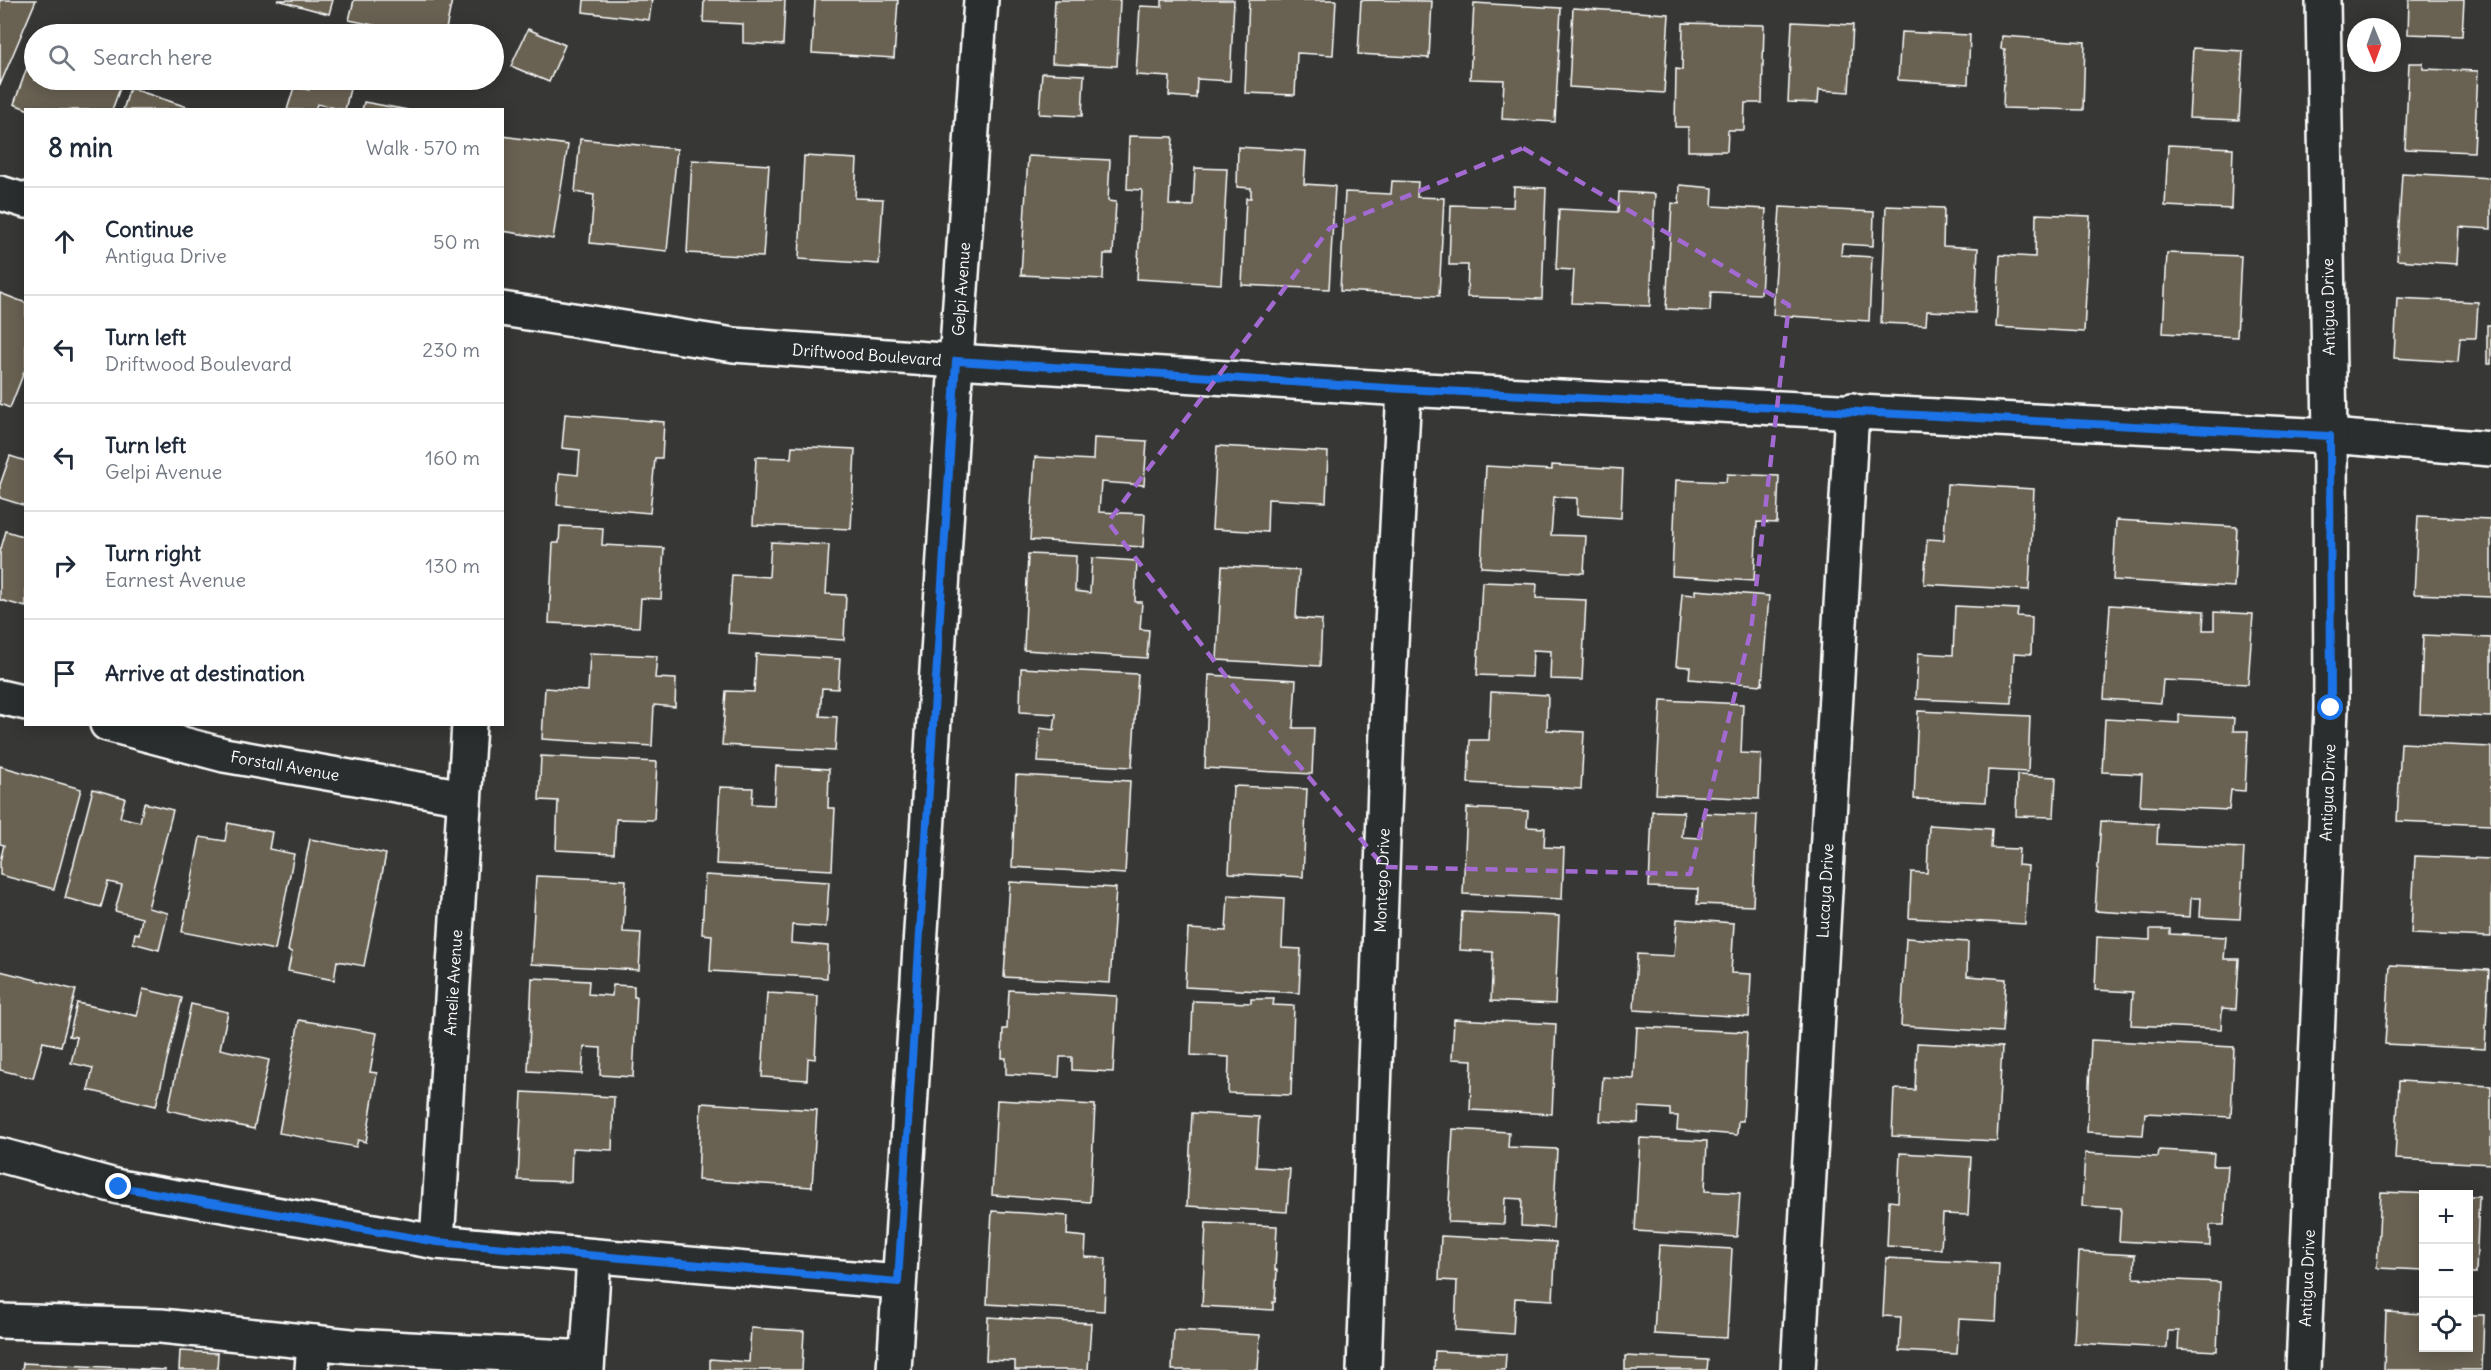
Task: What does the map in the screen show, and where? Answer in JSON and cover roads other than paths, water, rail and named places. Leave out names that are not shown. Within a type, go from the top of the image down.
[{"type":"street","name":"Gelpi Avenue","points":[[894,1370],[956,361],[981,0]]},
{"type":"street","name":"Antigua Drive","points":[[2303,1370],[2331,708],[2330,436],[2323,0]]},
{"type":"street","points":[[0,193],[24,200]]},
{"type":"street","name":"Driftwood Boulevard","points":[[504,309],[734,345],[956,361],[1404,389],[2330,436],[2491,449]]},
{"type":"street","name":"Montego Drive","points":[[1364,1370],[1388,703],[1404,389]]},
{"type":"street","name":"Lucaya Drive","points":[[1798,1370],[1852,410]]},
{"type":"street","points":[[0,697],[24,703]]},
{"type":"street","name":"Forstall Avenue","points":[[115,726],[224,755],[464,797]]},
{"type":"street","name":"Amelie Avenue","points":[[437,1242],[469,726]]},
{"type":"street","points":[[0,1155],[119,1187],[437,1242],[898,1282]]},
{"type":"street","points":[[0,1321],[161,1326],[313,1356],[351,1346],[587,1364],[594,1256]]}]
